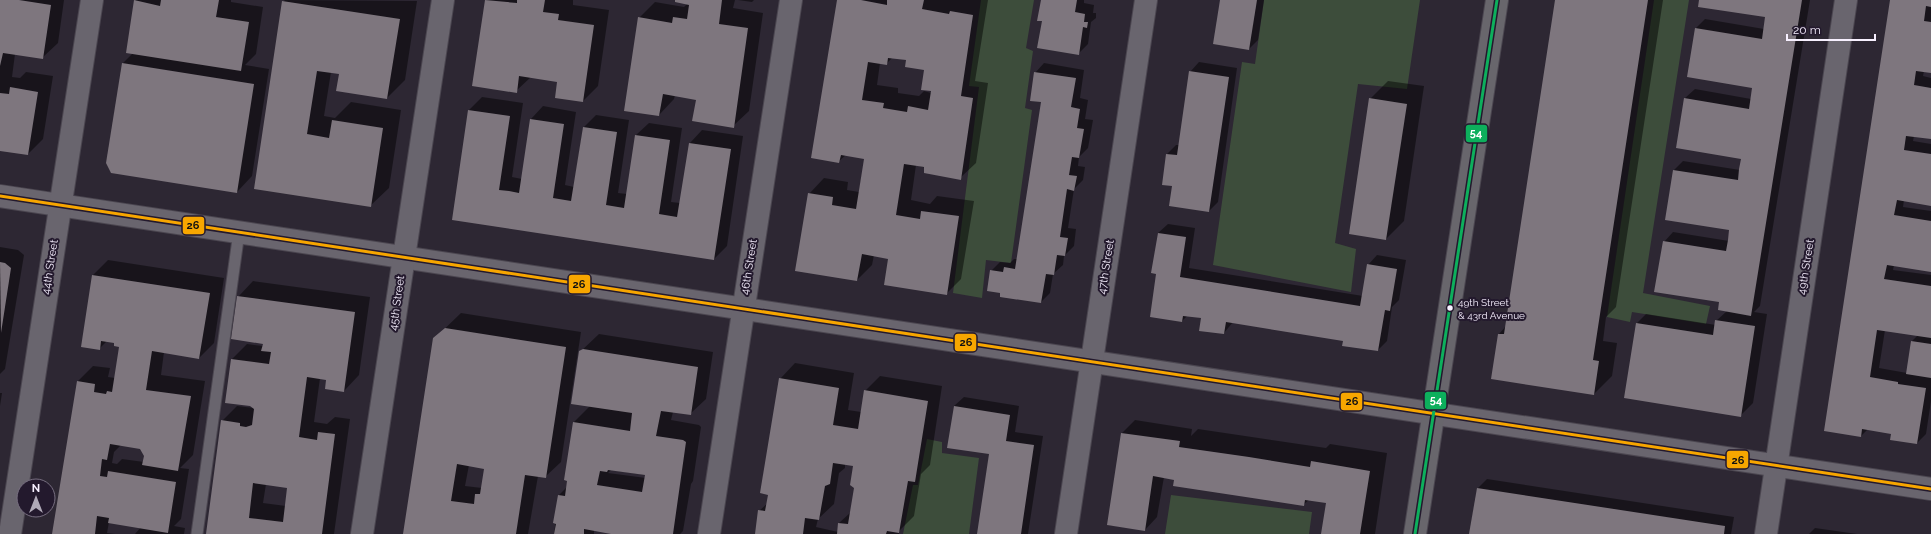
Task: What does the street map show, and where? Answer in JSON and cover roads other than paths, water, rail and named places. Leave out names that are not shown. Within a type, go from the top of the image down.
[{"type":"street","name":"44th Street","points":[[10,534],[92,0]]},
{"type":"street","name":"45th Street","points":[[362,534],[442,0]]},
{"type":"street","name":"46th Street","points":[[709,534],[742,308],[791,0]]},
{"type":"street","name":"47th Street","points":[[1066,534],[1146,0]]},
{"type":"street","points":[[1415,534],[1497,0]]},
{"type":"street","name":"49th Street","points":[[1766,534],[1846,0]]},
{"type":"street","points":[[0,196],[1931,489]]},
{"type":"lane","points":[[196,534],[238,232]]},
{"type":"place","name":"49th Street & 43rd Avenue","points":[[1450,308]]}]
